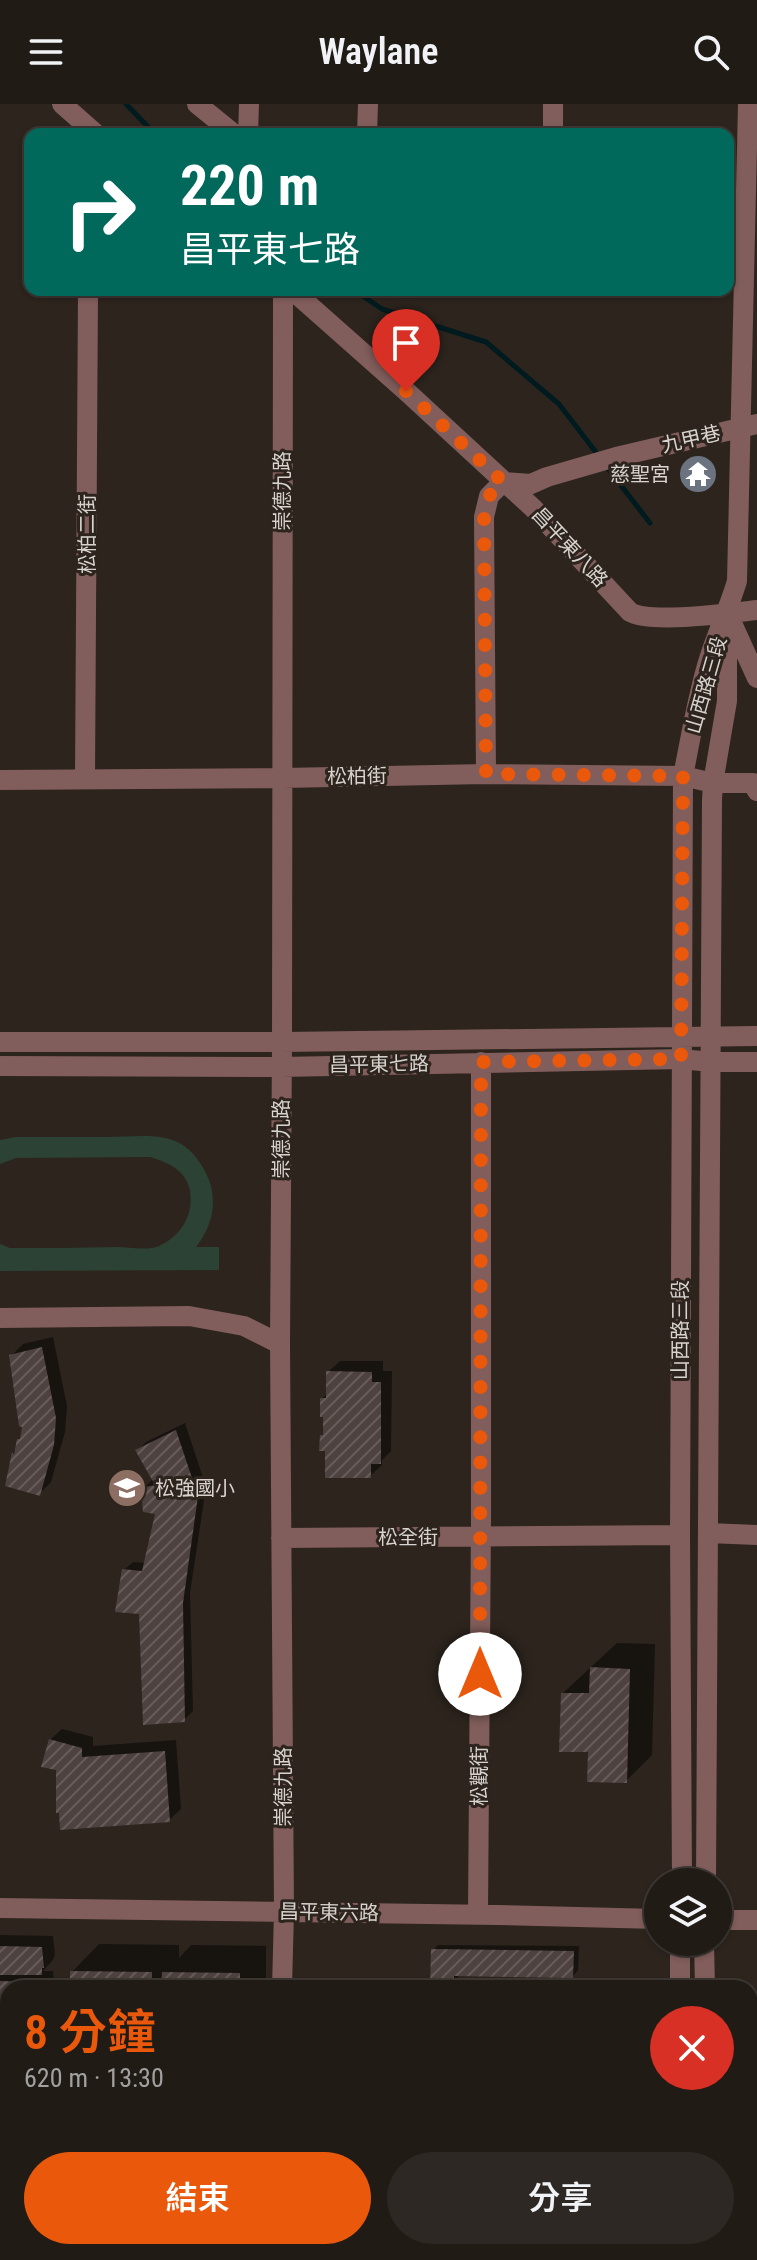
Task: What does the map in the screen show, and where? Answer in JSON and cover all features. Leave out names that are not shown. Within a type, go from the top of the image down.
[{"type":"street","points":[[62,104],[87,128]]},
{"type":"street","points":[[197,104],[227,128]]},
{"type":"street","points":[[248,128],[249,104]]},
{"type":"street","points":[[367,128],[368,104]]},
{"type":"street","points":[[553,104],[553,128]]},
{"type":"street","points":[[748,104],[743,269],[749,426],[737,581],[727,614],[757,678]]},
{"type":"street","name":"松柏二街","points":[[85,779],[88,296]]},
{"type":"street","name":"崇德九路","points":[[282,1980],[280,1344],[283,296]]},
{"type":"street","name":"昌平東八路","points":[[299,296],[533,508],[630,612],[638,616],[727,614],[757,610]]},
{"type":"street","name":"九甲巷","points":[[503,482],[531,484],[616,457],[749,426]]},
{"type":"street","points":[[486,774],[484,517],[489,496],[503,482]]},
{"type":"street","name":"山西路三段","points":[[682,1868],[683,776],[709,657],[727,614]]},
{"type":"street","name":"山西路三段","points":[[706,1868],[713,783],[727,701],[727,614]]},
{"type":"street","name":"松柏街","points":[[0,780],[486,774],[683,776],[713,783]]},
{"type":"street","points":[[713,783],[753,783],[757,791]]},
{"type":"street","name":"昌平東七路","points":[[0,1042],[757,1036]]},
{"type":"street","name":"昌平東七路","points":[[0,1066],[281,1067],[681,1059],[757,1062]]},
{"type":"street","name":"松觀街","points":[[478,1914],[481,1062]]},
{"type":"street","points":[[0,1318],[189,1316],[244,1326],[280,1344]]},
{"type":"street","points":[[708,1533],[757,1535]]},
{"type":"street","name":"松全街","points":[[281,1538],[680,1535]]},
{"type":"street","name":"昌平東六路","points":[[0,1908],[644,1919]]},
{"type":"street","points":[[732,1920],[757,1920]]},
{"type":"street","points":[[680,1956],[680,1980]]},
{"type":"street","points":[[704,1956],[705,1980]]},
{"type":"green space","points":[[16,1137],[155,1137],[173,1140],[186,1147],[208,1178],[213,1200],[206,1232],[196,1247],[219,1247],[219,1270],[0,1271],[0,1244],[10,1248],[144,1249],[159,1246],[180,1231],[188,1216],[191,1200],[188,1184],[176,1168],[150,1157],[16,1158],[0,1164],[0,1140]]},
{"type":"building","points":[[42,1347],[56,1418],[54,1445],[40,1496],[5,1486],[12,1452],[14,1454],[22,1427],[19,1426],[9,1355]]},
{"type":"building","points":[[326,1371],[372,1372],[372,1382],[381,1382],[381,1464],[371,1464],[371,1478],[325,1478],[325,1451],[319,1451],[320,1435],[323,1435],[320,1398],[326,1398]]},
{"type":"building","points":[[176,1430],[198,1496],[183,1603],[185,1722],[143,1725],[139,1614],[115,1612],[122,1569],[142,1571],[155,1514],[143,1512],[141,1488],[155,1485],[135,1450]]},
{"type":"building","points":[[590,1667],[630,1669],[627,1783],[587,1782],[588,1752],[559,1752],[561,1693],[589,1693]]},
{"type":"building","points":[[49,1739],[82,1748],[82,1757],[165,1751],[170,1822],[60,1830],[59,1813],[56,1813],[56,1770],[41,1767]]},
{"type":"building","points":[[0,1946],[42,1947],[42,1975],[0,1975]]},
{"type":"building","points":[[431,1949],[574,1951],[573,1978],[454,1976],[454,1980],[430,1980]]},
{"type":"building","points":[[70,1971],[152,1972],[152,1980],[70,1980]]},
{"type":"building","points":[[162,1972],[240,1973],[240,1980],[162,1980]]},
{"type":"waterway","points":[[126,104],[149,128]]},
{"type":"waterway","points":[[363,296],[382,309],[486,342],[559,404],[598,455]]},
{"type":"waterway","points":[[606,466],[650,523]]},
{"type":"place","name":"慈聖宮","points":[[698,474]]},
{"type":"place","name":"松強國小","points":[[127,1488]]},
{"type":"route","points":[[406,391],[503,482],[489,496],[484,517],[486,774],[683,776],[681,1059],[481,1062],[480,1674]]}]
